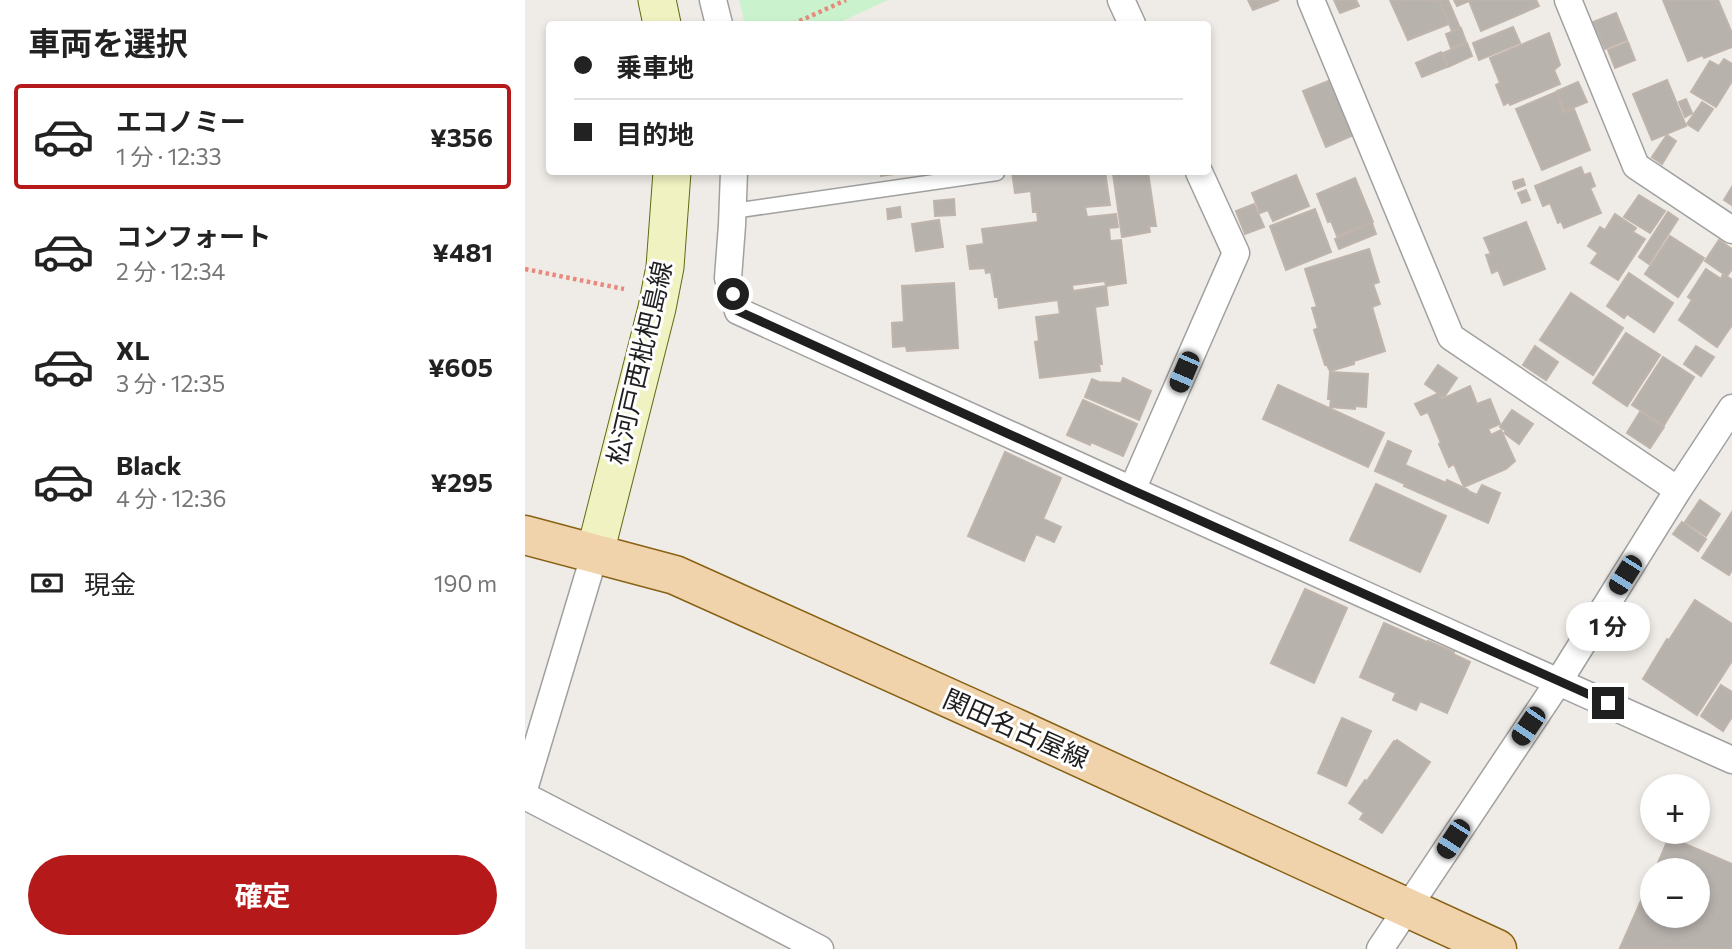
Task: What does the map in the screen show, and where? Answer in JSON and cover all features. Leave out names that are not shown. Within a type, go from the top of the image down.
[{"type":"main road","points":[[657,0],[661,21]]},
{"type":"main road","name":"松河戸西枇杷島線","points":[[595,553],[657,308],[665,267],[672,175]]},
{"type":"main road","name":"関田名古屋線","points":[[525,535],[675,575],[1008,724],[1497,949]]},
{"type":"street","points":[[713,0],[718,21]]},
{"type":"street","points":[[1121,0],[1131,21]]},
{"type":"street","points":[[1311,0],[1451,337],[1678,490]]},
{"type":"street","points":[[1568,0],[1636,166],[1732,230]]},
{"type":"street","points":[[734,175],[728,278],[738,311],[1732,760]]},
{"type":"street","points":[[1132,490],[1235,253],[1200,175]]},
{"type":"street","points":[[1380,949],[1559,681],[1732,408]]},
{"type":"street","points":[[525,786],[595,553]]},
{"type":"street","points":[[525,796],[820,949]]},
{"type":"lane","points":[[733,211],[983,175]]},
{"type":"path","points":[[800,21],[846,0]]},
{"type":"path","points":[[525,269],[624,289]]},
{"type":"green space","points":[[739,0],[888,0],[842,21],[744,21]]},
{"type":"building","points":[[1248,0],[1279,0],[1253,10]]},
{"type":"building","points":[[1334,0],[1356,0],[1359,6],[1340,13]]},
{"type":"building","points":[[1390,0],[1439,0],[1449,24],[1408,40]]},
{"type":"building","points":[[1439,0],[1448,0],[1460,28],[1452,31]]},
{"type":"building","points":[[1454,0],[1536,0],[1539,6],[1481,31],[1469,1],[1457,6]]},
{"type":"building","points":[[1663,0],[1718,0],[1732,33],[1732,47],[1688,61]]},
{"type":"building","points":[[1616,13],[1627,40],[1605,49],[1593,22]]},
{"type":"building","points":[[1513,27],[1520,43],[1479,60],[1473,43]]},
{"type":"building","points":[[1461,28],[1466,42],[1451,48],[1446,34]]},
{"type":"building","points":[[1549,33],[1560,65],[1554,70],[1560,84],[1510,105],[1509,102],[1504,105],[1496,85],[1500,83],[1490,58]]},
{"type":"building","points":[[1628,42],[1635,60],[1615,68],[1608,50]]},
{"type":"building","points":[[1467,43],[1472,56],[1448,67],[1443,53]]},
{"type":"building","points":[[1441,52],[1447,67],[1422,77],[1416,63]]},
{"type":"building","points":[[1724,59],[1732,64],[1732,81],[1716,107],[1691,92],[1710,61],[1719,66]]},
{"type":"building","points":[[1341,76],[1363,131],[1326,147],[1303,91]]},
{"type":"building","points":[[1667,80],[1686,126],[1652,140],[1633,94]]},
{"type":"building","points":[[1578,82],[1587,102],[1565,111],[1557,91]]},
{"type":"building","points":[[1556,92],[1564,113],[1574,109],[1590,150],[1542,170],[1516,109]]},
{"type":"building","points":[[1686,99],[1692,113],[1685,117],[1679,102]]},
{"type":"building","points":[[1702,102],[1713,109],[1698,131],[1687,124]]},
{"type":"building","points":[[1667,135],[1676,141],[1662,164],[1652,157]]},
{"type":"building","points":[[1581,167],[1584,175],[1590,173],[1595,186],[1590,188],[1601,213],[1564,228],[1561,221],[1558,223],[1550,203],[1543,206],[1535,186]]},
{"type":"building","points":[[1012,175],[1105,175],[1110,205],[1085,207],[1087,217],[1116,214],[1118,227],[1109,228],[1110,241],[1121,240],[1126,283],[1106,286],[1108,305],[1095,307],[1102,364],[1099,364],[1100,371],[1040,378],[1035,342],[1039,341],[1036,317],[1060,314],[1058,300],[999,308],[991,272],[986,273],[985,268],[970,269],[967,246],[984,244],[982,229],[1038,222],[1037,212],[1033,212],[1031,191],[1015,193]],"holes":[[[1105,281],[1106,286],[1073,291],[1072,285]]]},
{"type":"building","points":[[1113,175],[1148,175],[1156,226],[1149,226],[1150,232],[1122,237]]},
{"type":"building","points":[[1296,175],[1309,206],[1273,221],[1268,210],[1260,213],[1252,193]]},
{"type":"building","points":[[1355,178],[1373,222],[1337,236],[1331,221],[1328,222],[1317,194]]},
{"type":"building","points":[[1523,179],[1525,185],[1515,189],[1513,182]]},
{"type":"building","points":[[1732,187],[1732,205],[1724,200]]},
{"type":"building","points":[[1526,190],[1530,200],[1522,203],[1518,193]]},
{"type":"building","points":[[1639,195],[1665,211],[1650,233],[1624,217]]},
{"type":"building","points":[[954,199],[955,215],[935,216],[934,201]]},
{"type":"building","points":[[1254,204],[1264,227],[1245,234],[1236,211]]},
{"type":"building","points":[[900,207],[901,217],[888,219],[887,209]]},
{"type":"building","points":[[1315,209],[1331,252],[1286,270],[1270,226]]},
{"type":"building","points":[[1668,212],[1678,219],[1649,264],[1639,257]]},
{"type":"building","points":[[1615,214],[1636,228],[1633,232],[1645,239],[1618,280],[1591,263],[1598,253],[1588,246],[1600,227],[1605,230]]},
{"type":"building","points":[[939,220],[943,247],[916,251],[912,224]]},
{"type":"building","points":[[1526,222],[1545,269],[1504,285],[1498,270],[1492,273],[1486,255],[1491,254],[1484,238]]},
{"type":"building","points":[[1372,223],[1376,234],[1339,249],[1335,239]]},
{"type":"building","points":[[1670,236],[1704,258],[1678,297],[1645,274]]},
{"type":"building","points":[[1719,240],[1732,249],[1732,269],[1727,276],[1705,261]]},
{"type":"building","points":[[1369,249],[1379,282],[1373,284],[1380,304],[1372,307],[1385,351],[1330,371],[1325,365],[1314,330],[1318,328],[1312,308],[1317,307],[1305,269]]},
{"type":"building","points":[[1706,269],[1721,279],[1723,274],[1732,280],[1732,325],[1717,347],[1679,320],[1692,300],[1688,297]]},
{"type":"building","points":[[1629,273],[1673,303],[1654,332],[1627,314],[1624,318],[1607,306]]},
{"type":"building","points":[[954,283],[958,348],[907,351],[906,346],[893,347],[892,323],[904,322],[902,286]]},
{"type":"building","points":[[1571,293],[1623,328],[1593,375],[1540,340]]},
{"type":"building","points":[[1626,333],[1660,355],[1627,406],[1593,383]]},
{"type":"building","points":[[1535,346],[1558,362],[1546,380],[1523,365]]},
{"type":"building","points":[[1696,346],[1714,357],[1701,376],[1684,364]]},
{"type":"building","points":[[1663,357],[1694,377],[1664,425],[1632,405]]},
{"type":"building","points":[[1438,365],[1457,378],[1444,397],[1425,384]]},
{"type":"building","points":[[1330,372],[1368,374],[1366,407],[1330,407]]},
{"type":"building","points":[[1123,378],[1151,391],[1139,420],[1085,397],[1092,379],[1121,383]]},
{"type":"building","points":[[1278,385],[1384,433],[1368,467],[1263,419]]},
{"type":"building","points":[[1470,386],[1477,404],[1490,399],[1500,424],[1488,429],[1491,435],[1501,430],[1515,461],[1506,469],[1464,487],[1454,464],[1449,467],[1428,412],[1421,415],[1415,404],[1439,393],[1442,399]]},
{"type":"building","points":[[1083,400],[1137,424],[1123,456],[1067,435]]},
{"type":"building","points":[[1512,410],[1533,424],[1519,444],[1500,427]]},
{"type":"building","points":[[1640,412],[1664,427],[1650,448],[1627,433]]},
{"type":"building","points":[[1388,441],[1411,451],[1405,465],[1446,483],[1447,480],[1477,495],[1482,485],[1500,493],[1488,523],[1375,471]]},
{"type":"building","points":[[1005,452],[1061,478],[1043,519],[1061,527],[1054,542],[1036,534],[1024,561],[968,536]]},
{"type":"building","points":[[1376,484],[1446,516],[1420,572],[1350,540]]},
{"type":"building","points":[[1700,500],[1720,514],[1706,536],[1685,522]]},
{"type":"building","points":[[1732,512],[1732,570],[1729,575],[1702,558]]},
{"type":"building","points":[[1682,522],[1706,539],[1698,551],[1673,534]]},
{"type":"building","points":[[1305,589],[1347,608],[1314,683],[1271,663]]},
{"type":"building","points":[[1695,600],[1732,624],[1732,661],[1697,715],[1643,679]]},
{"type":"building","points":[[1384,623],[1454,652],[1453,654],[1470,662],[1447,713],[1420,701],[1416,710],[1393,700],[1396,693],[1360,677]]},
{"type":"building","points":[[1721,685],[1732,692],[1732,717],[1723,731],[1701,716]]},
{"type":"building","points":[[1342,718],[1371,731],[1346,786],[1318,773]]},
{"type":"building","points":[[1397,740],[1430,762],[1382,833],[1360,819],[1364,813],[1349,803]]},
{"type":"building","points":[[1666,844],[1685,844],[1732,864],[1732,949],[1620,948],[1640,903],[1640,928],[1710,928],[1710,858],[1660,858]]},
{"type":"route","points":[[733,294],[738,311],[1608,703]]}]
